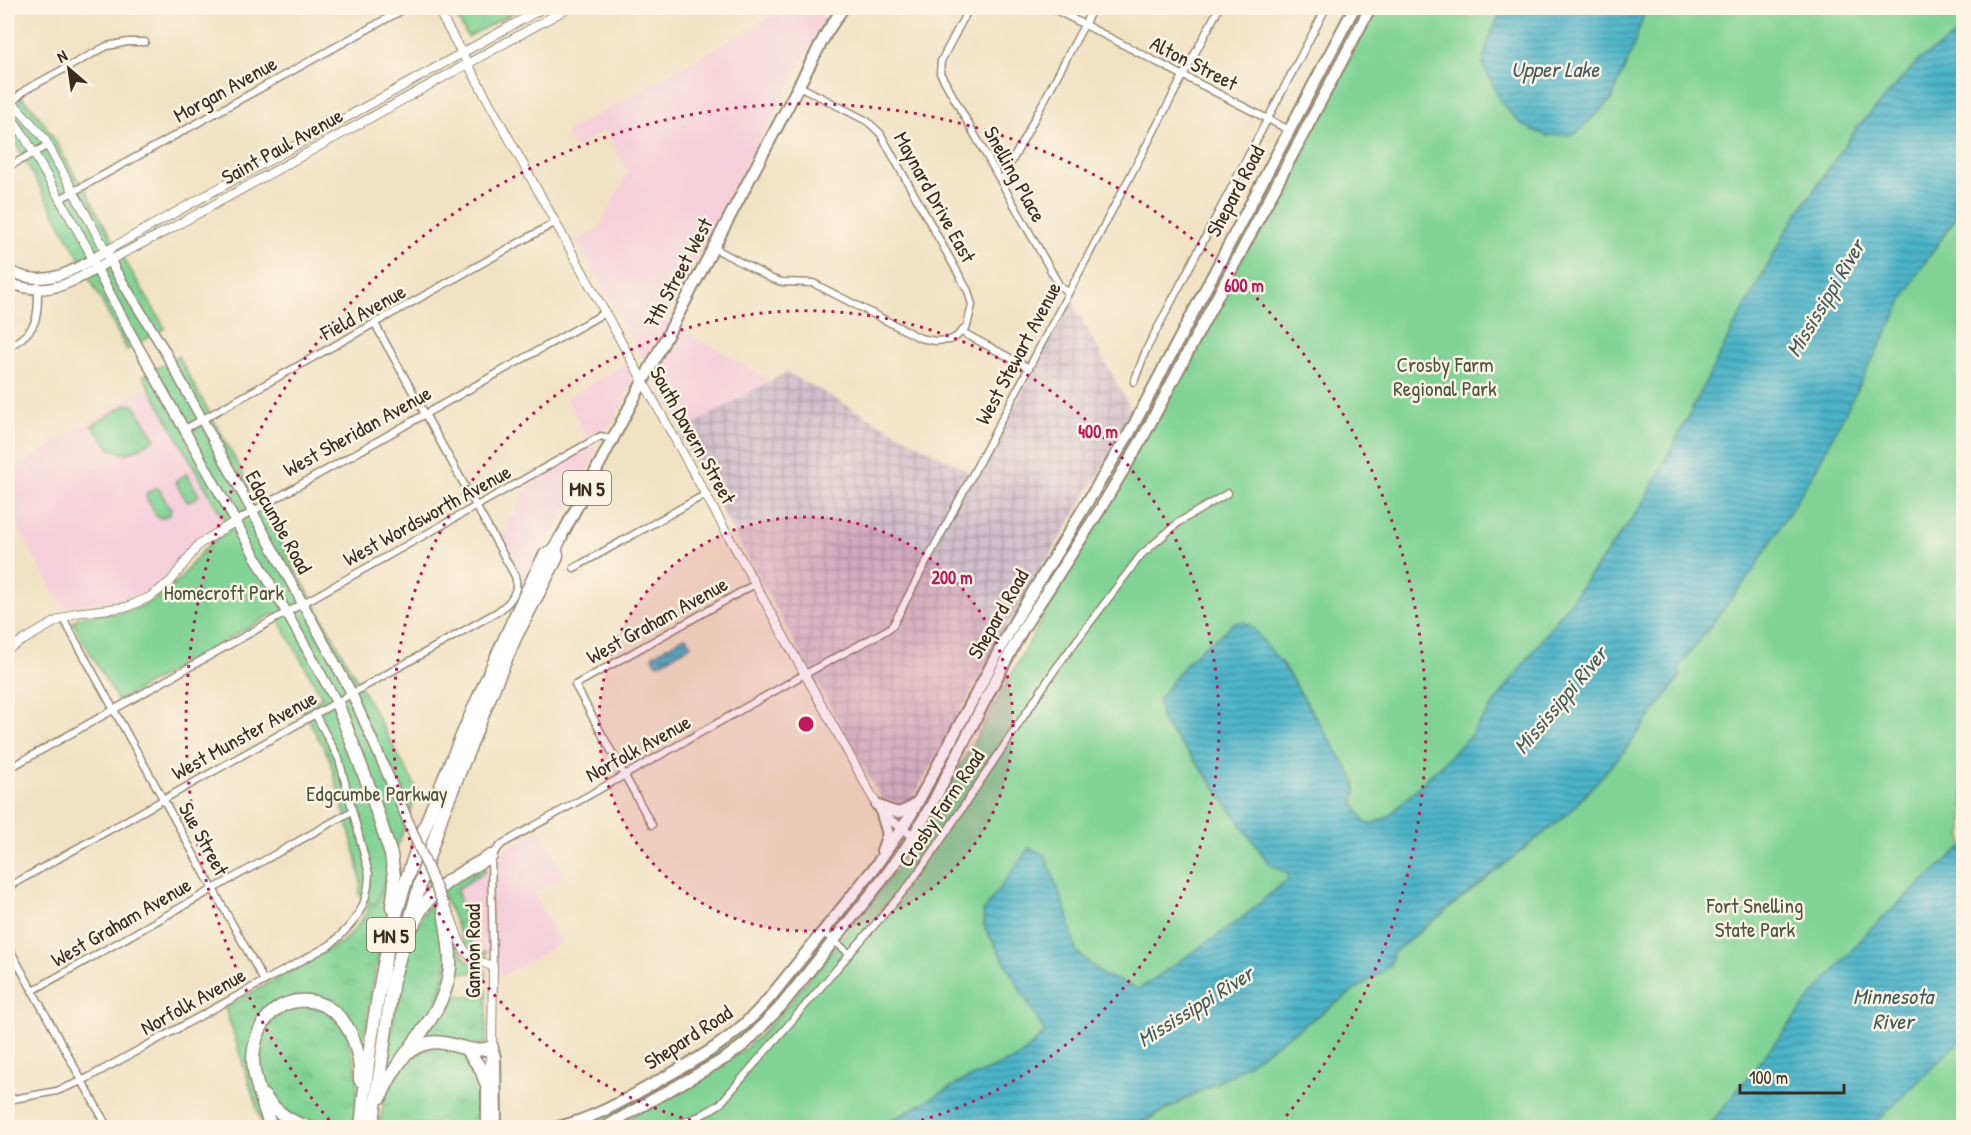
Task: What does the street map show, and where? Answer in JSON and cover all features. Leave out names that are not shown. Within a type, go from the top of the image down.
[{"type":"highway","name":"7th Street West","points":[[555,549],[561,537]]},
{"type":"highway","name":"MN 5","points":[[555,549],[556,559],[515,638],[442,815],[401,947],[393,980],[374,1111],[365,1125],[372,1030],[390,939],[412,861],[454,751],[512,618],[545,555],[555,549]]},
{"type":"highway","points":[[337,703],[369,787],[391,855],[395,883],[390,914],[390,939]]},
{"type":"highway","points":[[401,947],[437,889],[447,880],[491,856]]},
{"type":"highway","points":[[374,1111],[388,1079],[402,1056],[431,1018],[448,980],[450,952],[443,904]]},
{"type":"highway","points":[[271,1128],[254,1069],[253,1053],[256,1037],[274,1011],[288,1003],[303,1000],[318,1002],[334,1012],[342,1020],[354,1043],[361,1073],[365,1125]]},
{"type":"highway","points":[[402,1056],[414,1048],[433,1041],[467,1050],[484,1050],[492,1047]]},
{"type":"highway","points":[[467,1050],[481,1069],[487,1086]]},
{"type":"highway","points":[[260,1090],[282,1114],[298,1124],[311,1128]]},
{"type":"main road","name":"Shepard Road","points":[[555,1128],[605,1111],[717,1047],[757,1014],[875,867],[903,828],[921,799],[1015,621],[1130,432],[1354,8]]},
{"type":"main road","name":"Shepard Road","points":[[603,1128],[726,1058],[746,1043],[782,1005],[883,879],[914,836],[1024,627],[1103,504],[1146,431],[1370,8]]},
{"type":"main road","name":"7th Street West","points":[[561,537],[839,10]]},
{"type":"main road","points":[[1289,130],[1303,129],[1325,92]]},
{"type":"main road","points":[[1285,169],[1293,143],[1293,136],[1289,130]]},
{"type":"main road","name":"Saint Paul Avenue","points":[[8,282],[19,288],[38,291],[66,285],[108,256]]},
{"type":"main road","name":"Edgcumbe Road","points":[[108,256],[160,344],[352,694],[443,904]]},
{"type":"main road","name":"Saint Paul Avenue","points":[[38,280],[94,264]]},
{"type":"main road","name":"Edgcumbe Road","points":[[94,264],[337,703]]},
{"type":"main road","points":[[8,270],[19,276],[38,280]]},
{"type":"main road","points":[[879,808],[902,813],[921,799]]},
{"type":"main road","points":[[875,867],[888,834],[879,808]]},
{"type":"main road","name":"Gannon Road","points":[[492,1047],[495,1057],[496,1124],[493,1128]]},
{"type":"main road","name":"Gannon Road","points":[[487,1086],[487,1128]]},
{"type":"street","name":"Morgan Avenue","points":[[60,199],[405,8]]},
{"type":"street","name":"South Davern Street","points":[[437,8],[879,808],[890,820],[914,836]]},
{"type":"street","name":"Saint Paul Avenue","points":[[108,256],[543,8]]},
{"type":"street","name":"Saint Paul Avenue","points":[[108,256],[180,223],[568,8]]},
{"type":"street","name":"Snelling Place","points":[[969,8],[940,61],[940,73],[1059,285],[1068,293]]},
{"type":"street","name":"Alton Street","points":[[1052,8],[1289,130]]},
{"type":"street","points":[[1000,182],[1093,8]]},
{"type":"street","name":"West Stewart Avenue","points":[[805,674],[893,625],[1219,8]]},
{"type":"street","points":[[1134,382],[1146,350],[1326,8]]},
{"type":"street","points":[[8,106],[25,90],[107,46],[145,42]]},
{"type":"street","name":"Maynard Drive East","points":[[799,86],[867,122],[886,141],[968,291],[972,305],[970,320],[962,332]]},
{"type":"street","name":"Edgcumbe Road","points":[[94,264],[87,247],[34,153],[8,113],[8,106],[16,106],[48,145],[108,256]]},
{"type":"street","points":[[8,167],[48,145]]},
{"type":"street","name":"Field Avenue","points":[[185,429],[556,222]]},
{"type":"street","points":[[714,248],[772,279],[782,282],[813,283],[920,338],[942,341],[956,337],[962,332],[1029,368]]},
{"type":"street","points":[[8,347],[32,330],[37,314],[38,280]]},
{"type":"street","name":"West Sheridan Avenue","points":[[8,648],[63,618],[84,611],[127,607],[150,597],[170,582],[199,544],[253,511],[606,312]]},
{"type":"street","points":[[375,324],[476,506]]},
{"type":"street","name":"West Wordsworth Avenue","points":[[8,769],[602,436],[612,440]]},
{"type":"street","name":"Crosby Farm Road","points":[[668,1128],[700,1116],[720,1104],[909,885],[1062,658],[1141,555],[1179,522],[1228,493]]},
{"type":"street","points":[[574,568],[706,494]]},
{"type":"street","name":"West Munster Avenue","points":[[8,887],[497,612],[512,598],[516,589],[516,580],[476,506]]},
{"type":"street","name":"West Graham Avenue","points":[[624,775],[575,685],[755,584]]},
{"type":"street","name":"Sue Street","points":[[63,618],[264,981]]},
{"type":"street","name":"Norfolk Avenue","points":[[491,856],[502,844],[805,674]]},
{"type":"street","points":[[315,714],[337,754],[352,811]]},
{"type":"street","points":[[624,775],[652,825]]},
{"type":"street","name":"Norfolk Avenue","points":[[8,1100],[57,1090],[82,1081],[330,945],[354,922],[369,892],[369,874],[352,811]]},
{"type":"street","name":"West Graham Avenue","points":[[32,991],[352,811]]},
{"type":"street","name":"Gannon Road","points":[[487,1086],[492,1047],[491,856]]},
{"type":"street","name":"Edgcumbe Road","points":[[443,904],[449,912],[465,953],[478,962],[493,966]]},
{"type":"street","points":[[823,932],[850,954]]},
{"type":"street","points":[[8,946],[108,1128]]},
{"type":"shaded area","points":[[787,8],[830,8],[665,320],[772,381],[683,431],[577,240],[600,227],[628,172],[605,130],[574,148],[565,133]]},
{"type":"shaded area","points":[[1071,299],[1134,415],[1013,617],[909,805],[899,811],[883,802],[679,433],[786,372],[978,477]]},
{"type":"shaded area","points":[[626,364],[635,380],[610,426],[588,438],[566,398]]},
{"type":"shaded area","points":[[151,384],[226,517],[200,535],[169,575],[148,591],[127,599],[84,604],[64,609],[8,509],[8,473]]},
{"type":"shaded area","points":[[593,446],[597,452],[525,586],[500,540],[532,479]]},
{"type":"shaded area","points":[[539,829],[565,875],[533,893],[561,943],[502,976],[497,976],[496,952],[475,952],[457,889],[497,864],[497,854]]},
{"type":"green space","points":[[451,8],[522,8],[468,37]]},
{"type":"green space","name":"Crosby Farm Regional Park","points":[[1376,8],[1963,8],[1963,31],[1918,61],[1733,329],[1643,504],[1470,736],[1389,816],[1373,824],[1365,823],[1353,801],[1356,793],[1355,780],[1283,665],[1233,623],[1224,633],[1200,650],[1161,715],[1163,723],[1201,768],[1270,865],[1287,873],[1288,879],[1241,919],[1139,989],[1103,975],[1076,951],[1068,916],[1045,855],[984,926],[1045,1032],[1019,1057],[962,1081],[880,1127],[612,1128],[741,1052],[763,1032],[787,1006],[916,842],[973,744],[1307,140]]},
{"type":"green space","points":[[15,94],[33,109],[50,132],[77,179],[85,188],[104,225],[165,328],[127,350],[8,130],[8,97]]},
{"type":"green space","name":"Fort Snelling State Park","points":[[1963,207],[1963,1127],[1133,1128],[1233,1074],[1390,966],[1393,953],[1569,813],[1626,749],[1680,677],[1679,666],[1870,361],[1916,276]]},
{"type":"green space","name":"Edgcumbe Parkway","points":[[178,356],[418,791],[375,906],[359,895],[361,882],[357,859],[329,757],[302,708],[322,697],[275,613],[118,701],[74,625],[73,622],[83,616],[127,611],[160,596],[182,577],[204,549],[230,531],[143,376]]},
{"type":"green space","points":[[127,404],[134,405],[155,438],[126,454],[111,449],[92,426]]},
{"type":"green space","points":[[187,474],[199,496],[187,502],[175,481]]},
{"type":"green space","points":[[155,488],[159,489],[171,510],[170,514],[162,518],[157,517],[146,497],[147,493]]},
{"type":"green space","points":[[483,867],[486,871],[457,889],[474,952],[486,952],[486,957],[479,959],[466,948],[441,888]]},
{"type":"green space","points":[[392,872],[389,910],[372,988],[362,1052],[344,1017],[294,997],[253,1037],[267,1127],[263,1127],[225,1007],[342,942],[357,926],[370,903],[373,873]]},
{"type":"green space","points":[[433,897],[442,918],[446,970],[434,1007],[387,1074],[385,1073],[394,1016],[411,941],[415,928]]},
{"type":"green space","points":[[454,937],[466,958],[474,965],[486,970],[486,979],[483,979],[482,972],[457,973],[458,996],[483,995],[483,990],[487,990],[486,1045],[426,1040],[423,1036],[432,1024]]},
{"type":"green space","points":[[294,1004],[328,1010],[348,1036],[358,1078],[354,1125],[325,1126],[308,1123],[284,1110],[272,1100],[265,1090],[259,1066],[261,1038],[268,1023]]},
{"type":"green space","points":[[769,1005],[771,1006],[735,1043],[694,1072],[605,1121],[591,1127],[573,1128],[630,1102],[706,1058],[745,1030]]},
{"type":"green space","points":[[446,1046],[467,1056],[479,1077],[478,1122],[470,1127],[449,1128],[437,1125],[379,1125],[385,1095],[396,1072],[418,1050]]},
{"type":"water","name":"Upper Lake","points":[[1502,8],[1646,8],[1632,51],[1611,100],[1576,134],[1547,136],[1522,125],[1502,104],[1483,65],[1488,41]]},
{"type":"water","name":"Mississippi River","points":[[1963,31],[1963,207],[1916,276],[1816,469],[1755,568],[1680,666],[1680,677],[1626,749],[1569,813],[1393,953],[1390,966],[1233,1074],[1133,1127],[880,1127],[962,1081],[1019,1057],[1045,1033],[984,925],[983,911],[1029,848],[1045,855],[1068,916],[1076,951],[1103,975],[1139,989],[1241,919],[1288,879],[1287,873],[1270,865],[1201,768],[1163,723],[1158,700],[1189,661],[1233,623],[1244,622],[1251,626],[1283,665],[1355,780],[1356,793],[1353,801],[1365,823],[1373,824],[1389,816],[1470,736],[1643,504],[1787,229],[1856,129],[1918,61]]},
{"type":"water","points":[[684,637],[688,638],[691,646],[659,664],[656,663],[652,657],[654,654]]},
{"type":"water","name":"Minnesota River","points":[[1963,846],[1963,1038],[1871,1127],[1708,1127],[1808,1001],[1871,928]]},
{"type":"park label","name":"Homecroft Park","points":[[224,592]]}]
